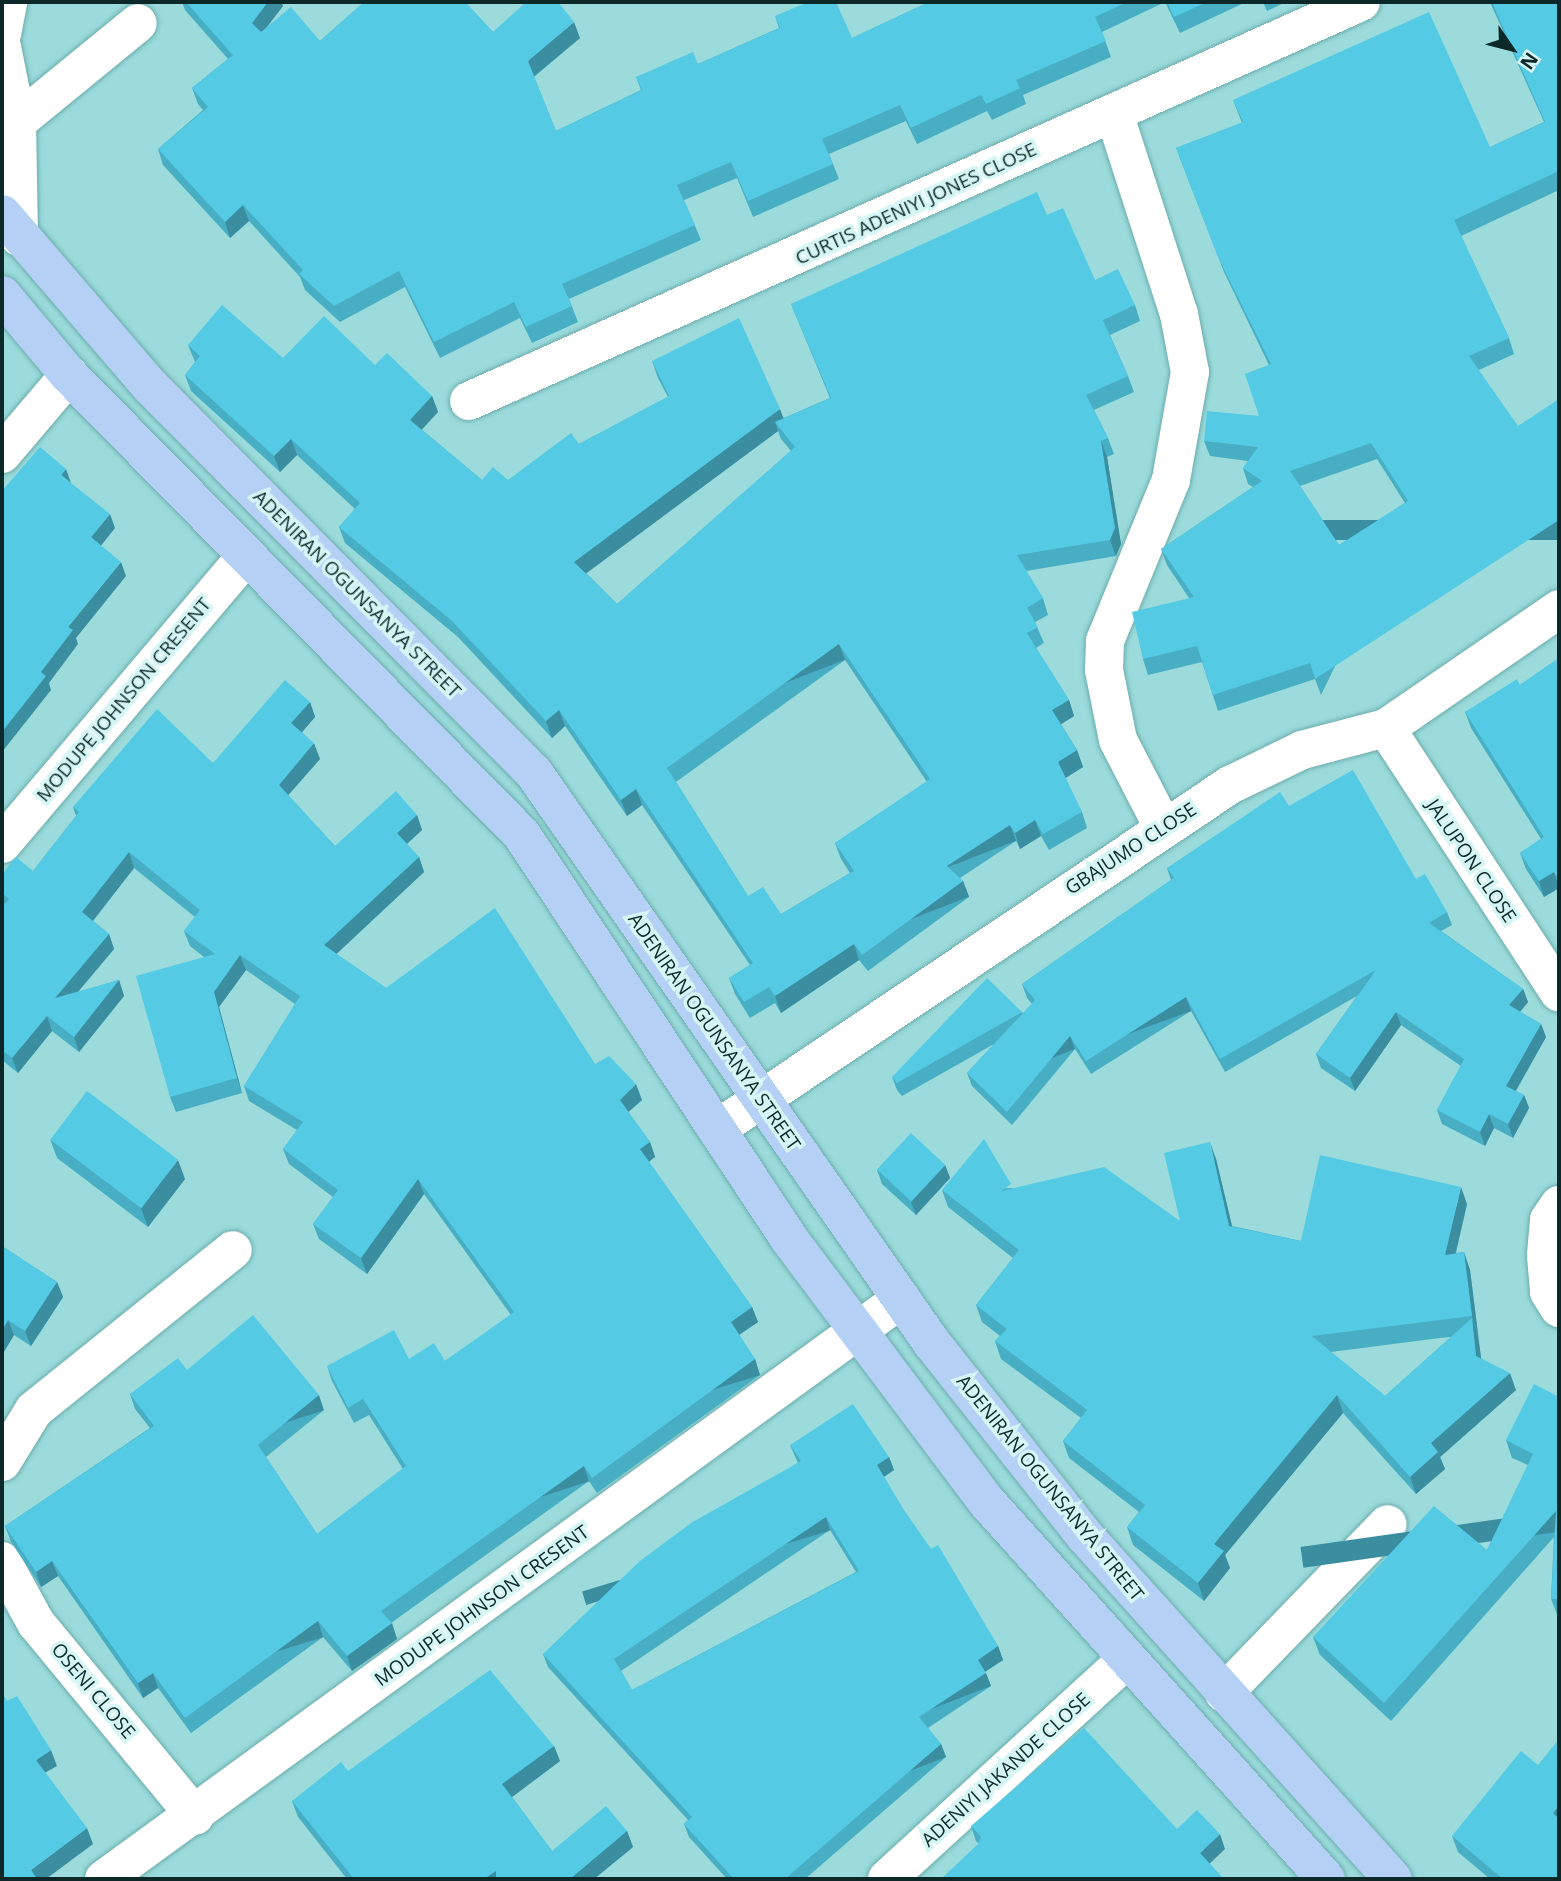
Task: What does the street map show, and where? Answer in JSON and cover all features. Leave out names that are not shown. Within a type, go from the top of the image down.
[{"type":"main road","name":"ADENIRAN OGUNSANYA STREET","points":[[11,225],[142,377],[534,773],[901,1298],[1085,1536],[1393,1879]]},
{"type":"main road","points":[[2,295],[69,375],[522,835],[720,1127],[787,1236],[986,1501],[1125,1661],[1326,1879]]},
{"type":"street","points":[[2,34],[8,2]]},
{"type":"street","name":"CURTIS ADENIYI JONES CLOSE","points":[[469,401],[1361,2]]},
{"type":"street","points":[[16,122],[138,23]]},
{"type":"street","points":[[2,47],[16,122],[11,225]]},
{"type":"street","points":[[1114,113],[1179,314],[1190,372],[1171,480],[1105,641],[1118,740],[1163,827]]},
{"type":"street","points":[[2,454],[69,375]]},
{"type":"street","name":"MODUPE JOHNSON CRESENT","points":[[2,844],[246,556]]},
{"type":"street","name":"GBAJUMO CLOSE","points":[[720,1127],[760,1097],[1163,827],[1302,750],[1386,728],[1559,609]]},
{"type":"street","name":"JALUPON CLOSE","points":[[1386,728],[1559,992]]},
{"type":"street","points":[[1559,1205],[1549,1220],[1546,1256],[1549,1292],[1559,1308]]},
{"type":"street","points":[[2,1462],[44,1400],[233,1250]]},
{"type":"street","name":"MODUPE JOHNSON CRESENT","points":[[104,1879],[195,1816],[901,1298]]},
{"type":"street","points":[[1224,1693],[1388,1524]]},
{"type":"street","name":"OSENI CLOSE","points":[[2,1560],[36,1623],[195,1816]]},
{"type":"street","name":"ADENIYI JAKANDE CLOSE","points":[[887,1879],[1125,1661]]},
{"type":"building","points":[[186,2],[268,2],[252,23],[261,32],[291,7],[320,41],[364,2],[465,2],[493,32],[526,2],[558,2],[574,22],[528,61],[556,131],[642,90],[636,77],[693,52],[698,64],[780,28],[775,16],[808,2],[836,2],[852,38],[929,2],[1127,2],[1095,17],[1106,41],[1016,80],[1020,88],[986,104],[981,95],[911,128],[900,105],[822,139],[833,164],[748,201],[731,162],[677,185],[695,225],[562,284],[572,306],[526,327],[514,302],[434,342],[399,271],[334,306],[299,274],[303,270],[243,205],[225,222],[158,149],[208,107],[192,88],[233,55]]},
{"type":"building","points":[[1167,2],[1207,2],[1174,17]]},
{"type":"building","points":[[1492,2],[1559,2],[1559,171],[1454,220],[1509,338],[1469,356],[1518,426],[1559,399],[1559,520],[1315,679],[1310,663],[1213,695],[1197,646],[1143,659],[1132,612],[1194,597],[1161,549],[1262,481],[1243,468],[1258,447],[1204,441],[1207,411],[1259,416],[1245,374],[1271,364],[1218,257],[1176,148],[1243,122],[1233,100],[1429,12],[1490,147],[1545,122]],"holes":[[[1371,443],[1408,501],[1339,545],[1290,471]]]},
{"type":"building","points":[[1037,192],[1047,215],[1063,208],[1095,280],[1118,269],[1135,305],[1103,320],[1128,376],[1086,395],[1108,438],[1101,441],[1115,528],[1110,540],[1017,555],[1043,598],[1027,608],[1038,627],[1027,633],[1069,700],[1052,710],[1077,750],[1058,762],[1082,812],[1043,834],[1035,820],[1015,833],[1010,825],[947,866],[963,881],[862,955],[854,944],[775,996],[769,987],[744,1002],[729,978],[753,963],[636,789],[621,800],[559,710],[546,721],[452,621],[339,527],[360,503],[291,439],[274,456],[185,375],[200,356],[188,345],[222,305],[283,358],[324,316],[375,365],[387,353],[432,396],[410,420],[482,480],[493,467],[508,480],[571,433],[579,444],[669,396],[652,361],[739,318],[780,409],[574,562],[617,604],[795,447],[775,422],[831,398],[791,304]],"holes":[[[839,644],[930,779],[835,843],[854,871],[781,914],[763,887],[748,896],[667,768]]]},
{"type":"building","points":[[40,447],[66,469],[61,475],[110,514],[91,537],[121,562],[68,627],[73,630],[41,672],[46,676],[2,732],[2,491]]},
{"type":"building","points":[[1559,658],[1559,880],[1554,872],[1539,881],[1520,853],[1544,837],[1465,712],[1517,679],[1520,685]]},
{"type":"building","points":[[285,680],[310,702],[291,723],[314,743],[279,785],[335,846],[396,791],[417,815],[397,833],[419,857],[324,945],[386,988],[495,908],[595,1064],[609,1056],[636,1084],[620,1100],[650,1142],[640,1149],[752,1307],[731,1322],[755,1359],[592,1478],[584,1466],[381,1611],[392,1623],[347,1656],[318,1621],[185,1718],[153,1673],[138,1683],[52,1561],[36,1572],[5,1526],[154,1426],[130,1394],[178,1358],[187,1370],[253,1315],[319,1395],[258,1445],[317,1534],[406,1466],[363,1399],[348,1408],[327,1366],[394,1330],[409,1359],[434,1343],[445,1361],[514,1312],[418,1179],[361,1258],[313,1224],[338,1190],[283,1149],[303,1122],[244,1086],[300,996],[240,955],[214,992],[237,1078],[170,1097],[136,976],[215,954],[184,931],[200,910],[129,852],[82,912],[109,934],[55,998],[119,980],[74,1037],[47,1016],[12,1058],[2,1050],[2,907],[9,899],[2,893],[2,874],[16,857],[33,871],[79,812],[73,807],[157,709],[213,763]]},
{"type":"building","points":[[1353,770],[1416,879],[1425,874],[1447,912],[1429,923],[1523,989],[1509,1005],[1541,1024],[1506,1086],[1524,1095],[1508,1124],[1489,1114],[1480,1132],[1437,1110],[1464,1059],[1396,1012],[1350,1078],[1316,1054],[1376,970],[1220,1059],[1186,997],[1086,1061],[1070,1036],[1007,1112],[967,1073],[1035,1000],[1022,984],[1174,878],[1167,868],[1280,792],[1289,806]]},
{"type":"building","points":[[987,978],[1022,1012],[897,1083],[892,1077]]},
{"type":"building","points":[[87,1091],[178,1160],[141,1208],[50,1140]]},
{"type":"building","points":[[911,1133],[945,1165],[911,1202],[877,1170]]},
{"type":"building","points":[[984,1139],[1011,1184],[1001,1191],[1104,1167],[1180,1221],[1164,1153],[1210,1142],[1229,1226],[1301,1241],[1320,1155],[1461,1187],[1445,1255],[1464,1252],[1472,1316],[1312,1336],[1385,1396],[1472,1318],[1476,1356],[1510,1373],[1431,1443],[1438,1452],[1410,1477],[1337,1395],[1214,1544],[1224,1551],[1198,1583],[1127,1527],[1145,1505],[1063,1441],[1087,1410],[995,1341],[1007,1329],[976,1305],[1019,1250],[942,1190]]},
{"type":"building","points":[[2,1246],[57,1282],[25,1331],[8,1320],[2,1331]]},
{"type":"building","points":[[1534,1384],[1559,1397],[1559,1599],[1551,1599],[1556,1511],[1384,1703],[1313,1637],[1434,1506],[1487,1550],[1533,1454],[1506,1440]]},
{"type":"building","points":[[853,1404],[889,1457],[877,1465],[903,1509],[931,1549],[938,1545],[998,1646],[978,1660],[986,1673],[919,1717],[941,1744],[785,1879],[734,1879],[684,1824],[692,1817],[543,1654],[640,1561],[691,1523],[801,1461],[790,1445]],"holes":[[[826,1517],[859,1571],[632,1690],[614,1659]]]},
{"type":"building","points":[[490,1670],[554,1746],[502,1784],[552,1851],[606,1806],[627,1831],[570,1879],[496,1879],[496,1871],[484,1879],[354,1879],[292,1801],[341,1762],[348,1771]]},
{"type":"building","points":[[2,1692],[7,1701],[17,1696],[51,1750],[36,1760],[87,1828],[31,1870],[37,1879],[2,1879]]},
{"type":"building","points":[[1084,1728],[1177,1829],[1197,1810],[1220,1834],[1200,1853],[1224,1879],[941,1879],[978,1844],[981,1837],[971,1826]]},
{"type":"building","points":[[1559,1739],[1559,1805],[1553,1813],[1559,1819],[1559,1879],[1503,1879],[1452,1836],[1521,1751],[1538,1765]]}]
